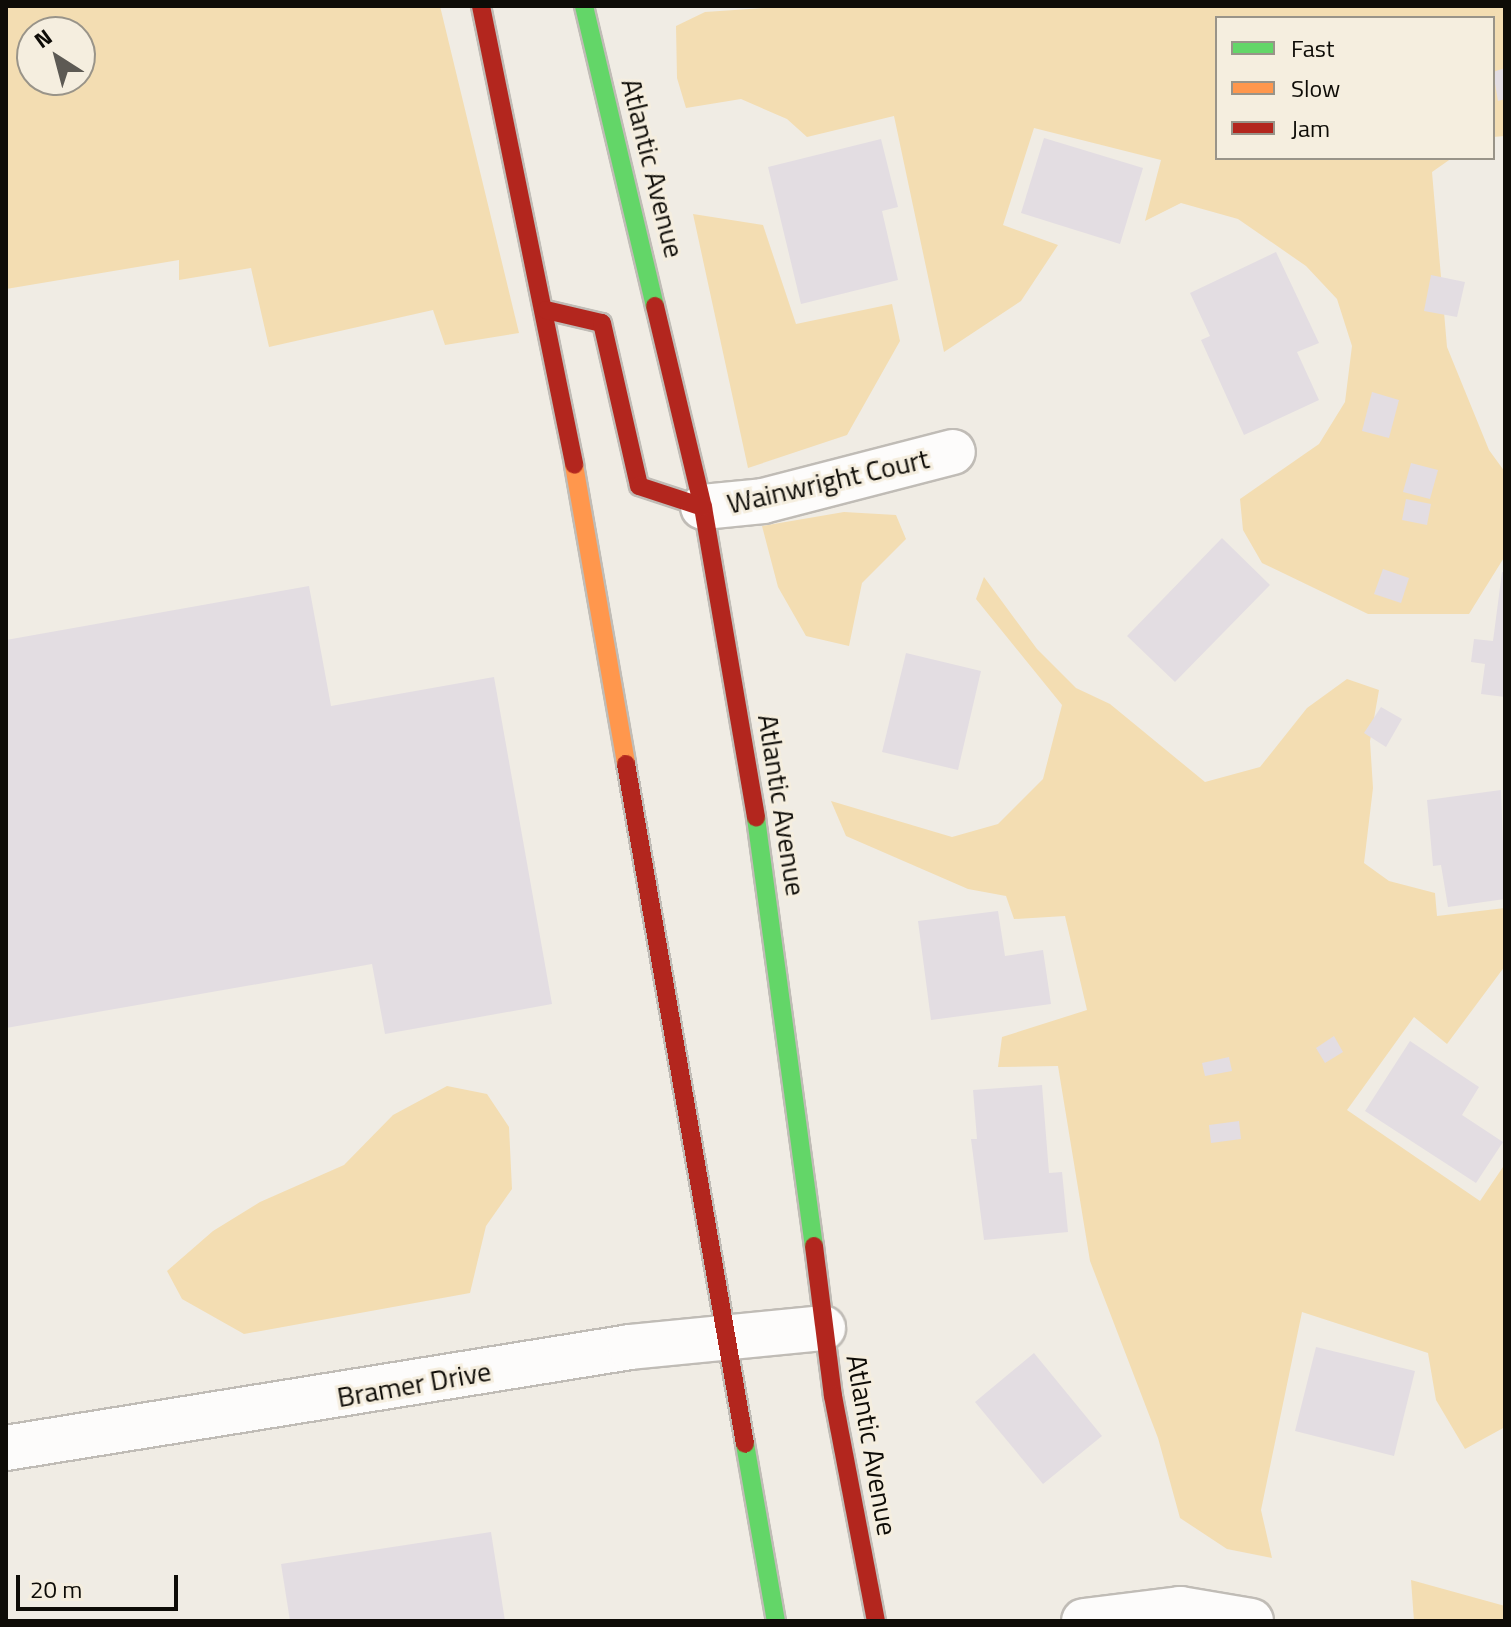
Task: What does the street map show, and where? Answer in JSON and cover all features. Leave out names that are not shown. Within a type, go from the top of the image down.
[{"type":"main road","points":[[481,6],[546,310],[729,1335],[776,1621]]},
{"type":"main road","name":"Atlantic Avenue","points":[[584,6],[703,507],[775,936],[823,1328],[876,1621]]},
{"type":"main road","points":[[546,310],[602,323],[639,486],[703,507]]},
{"type":"street","name":"Wainwright Court","points":[[703,507],[763,501],[953,452]]},
{"type":"street","name":"Bramer Drive","points":[[6,1448],[729,1335],[823,1328]]},
{"type":"street","points":[[1084,1621],[1180,1609],[1251,1621]]},
{"type":"shaded area","points":[[6,6],[440,6],[519,333],[445,345],[433,310],[269,347],[251,268],[179,280],[179,260],[6,289]]},
{"type":"shaded area","points":[[794,6],[1505,6],[1505,136],[1495,137],[1495,16],[1215,16],[1215,160],[1449,160],[1432,172],[1447,347],[1489,450],[1505,472],[1505,556],[1469,614],[1368,614],[1262,563],[1243,530],[1240,499],[1319,444],[1345,402],[1352,346],[1337,299],[1306,266],[1238,219],[1181,203],[1145,221],[1161,160],[1034,128],[1003,225],[1058,245],[1021,301],[944,352],[894,116],[807,137],[787,119],[741,99],[686,108],[677,78],[676,26],[705,12]]},
{"type":"shaded area","points":[[693,214],[763,225],[796,324],[892,304],[900,341],[847,435],[748,468]]},
{"type":"shaded area","points":[[844,512],[896,515],[906,539],[862,583],[849,646],[806,636],[778,587],[762,526]]},
{"type":"shaded area","points":[[984,577],[1037,649],[1076,688],[1110,704],[1205,782],[1260,767],[1307,708],[1347,679],[1379,690],[1370,741],[1373,788],[1364,863],[1389,881],[1435,893],[1437,916],[1505,908],[1505,966],[1447,1044],[1414,1017],[1347,1110],[1480,1201],[1505,1164],[1505,1427],[1465,1449],[1436,1400],[1428,1353],[1302,1312],[1261,1510],[1272,1558],[1227,1549],[1180,1518],[1158,1438],[1090,1261],[1058,1066],[998,1067],[1002,1037],[1087,1010],[1065,916],[1014,919],[1006,896],[968,889],[846,836],[831,801],[952,837],[998,824],[1043,779],[1062,705],[976,599]]},
{"type":"shaded area","points":[[447,1086],[487,1094],[509,1127],[512,1189],[486,1226],[470,1293],[244,1334],[182,1299],[167,1271],[213,1231],[260,1202],[344,1165],[393,1115]]},
{"type":"shaded area","points":[[1411,1580],[1505,1606],[1505,1621],[1414,1621]]},
{"type":"building","points":[[1505,68],[1505,99],[1498,101],[1495,84],[1495,71]]},
{"type":"building","points":[[1044,138],[1143,168],[1120,244],[1021,213]]},
{"type":"building","points":[[881,139],[898,207],[882,211],[898,280],[801,304],[768,167]]},
{"type":"building","points":[[1276,252],[1319,343],[1297,352],[1319,400],[1244,435],[1201,340],[1210,336],[1190,293]]},
{"type":"building","points":[[1431,275],[1465,282],[1457,317],[1424,311]]},
{"type":"building","points":[[1372,392],[1399,400],[1389,438],[1362,431]]},
{"type":"building","points":[[1411,463],[1438,470],[1430,499],[1403,492]]},
{"type":"building","points":[[1406,499],[1431,504],[1427,525],[1402,520]]},
{"type":"building","points":[[1222,538],[1270,585],[1175,682],[1127,636]]},
{"type":"building","points":[[1383,569],[1409,578],[1401,603],[1374,594]]},
{"type":"building","points":[[1502,572],[1505,573],[1505,697],[1481,694],[1485,664],[1471,662],[1474,639],[1493,641]]},
{"type":"building","points":[[309,586],[331,706],[494,677],[552,1004],[385,1034],[372,964],[6,1028],[6,640]]},
{"type":"building","points":[[906,653],[981,671],[958,770],[882,752]]},
{"type":"building","points":[[1381,707],[1402,719],[1386,747],[1364,733]]},
{"type":"building","points":[[1501,790],[1505,899],[1448,907],[1441,865],[1433,866],[1427,800]]},
{"type":"building","points":[[998,911],[1005,956],[1043,950],[1051,1004],[931,1020],[918,921]]},
{"type":"building","points":[[1334,1036],[1343,1052],[1325,1063],[1316,1048]]},
{"type":"building","points":[[1410,1041],[1479,1087],[1462,1115],[1503,1142],[1476,1183],[1365,1111]]},
{"type":"building","points":[[1229,1057],[1232,1071],[1205,1076],[1202,1063]]},
{"type":"building","points":[[1042,1085],[1049,1173],[1062,1172],[1068,1232],[984,1240],[971,1139],[977,1139],[973,1090]]},
{"type":"building","points":[[1239,1121],[1241,1139],[1211,1143],[1209,1125]]},
{"type":"building","points":[[1316,1347],[1415,1371],[1394,1456],[1295,1431]]},
{"type":"building","points":[[1034,1353],[1102,1436],[1043,1484],[975,1402]]},
{"type":"building","points":[[491,1532],[505,1621],[290,1621],[281,1564]]},
{"type":"traffic: fast","points":[[584,6],[655,306]]},
{"type":"traffic: fast","points":[[756,818],[814,1246]]},
{"type":"traffic: fast","points":[[745,1444],[776,1621]]},
{"type":"traffic: slow","points":[[574,465],[626,764]]},
{"type":"traffic: jam","points":[[481,6],[574,465]]},
{"type":"traffic: jam","points":[[655,306],[703,507],[756,818]]},
{"type":"traffic: jam","points":[[546,310],[602,323],[639,486],[703,507]]},
{"type":"traffic: jam","points":[[626,764],[745,1444]]},
{"type":"traffic: jam","points":[[814,1246],[833,1396],[876,1621]]}]
